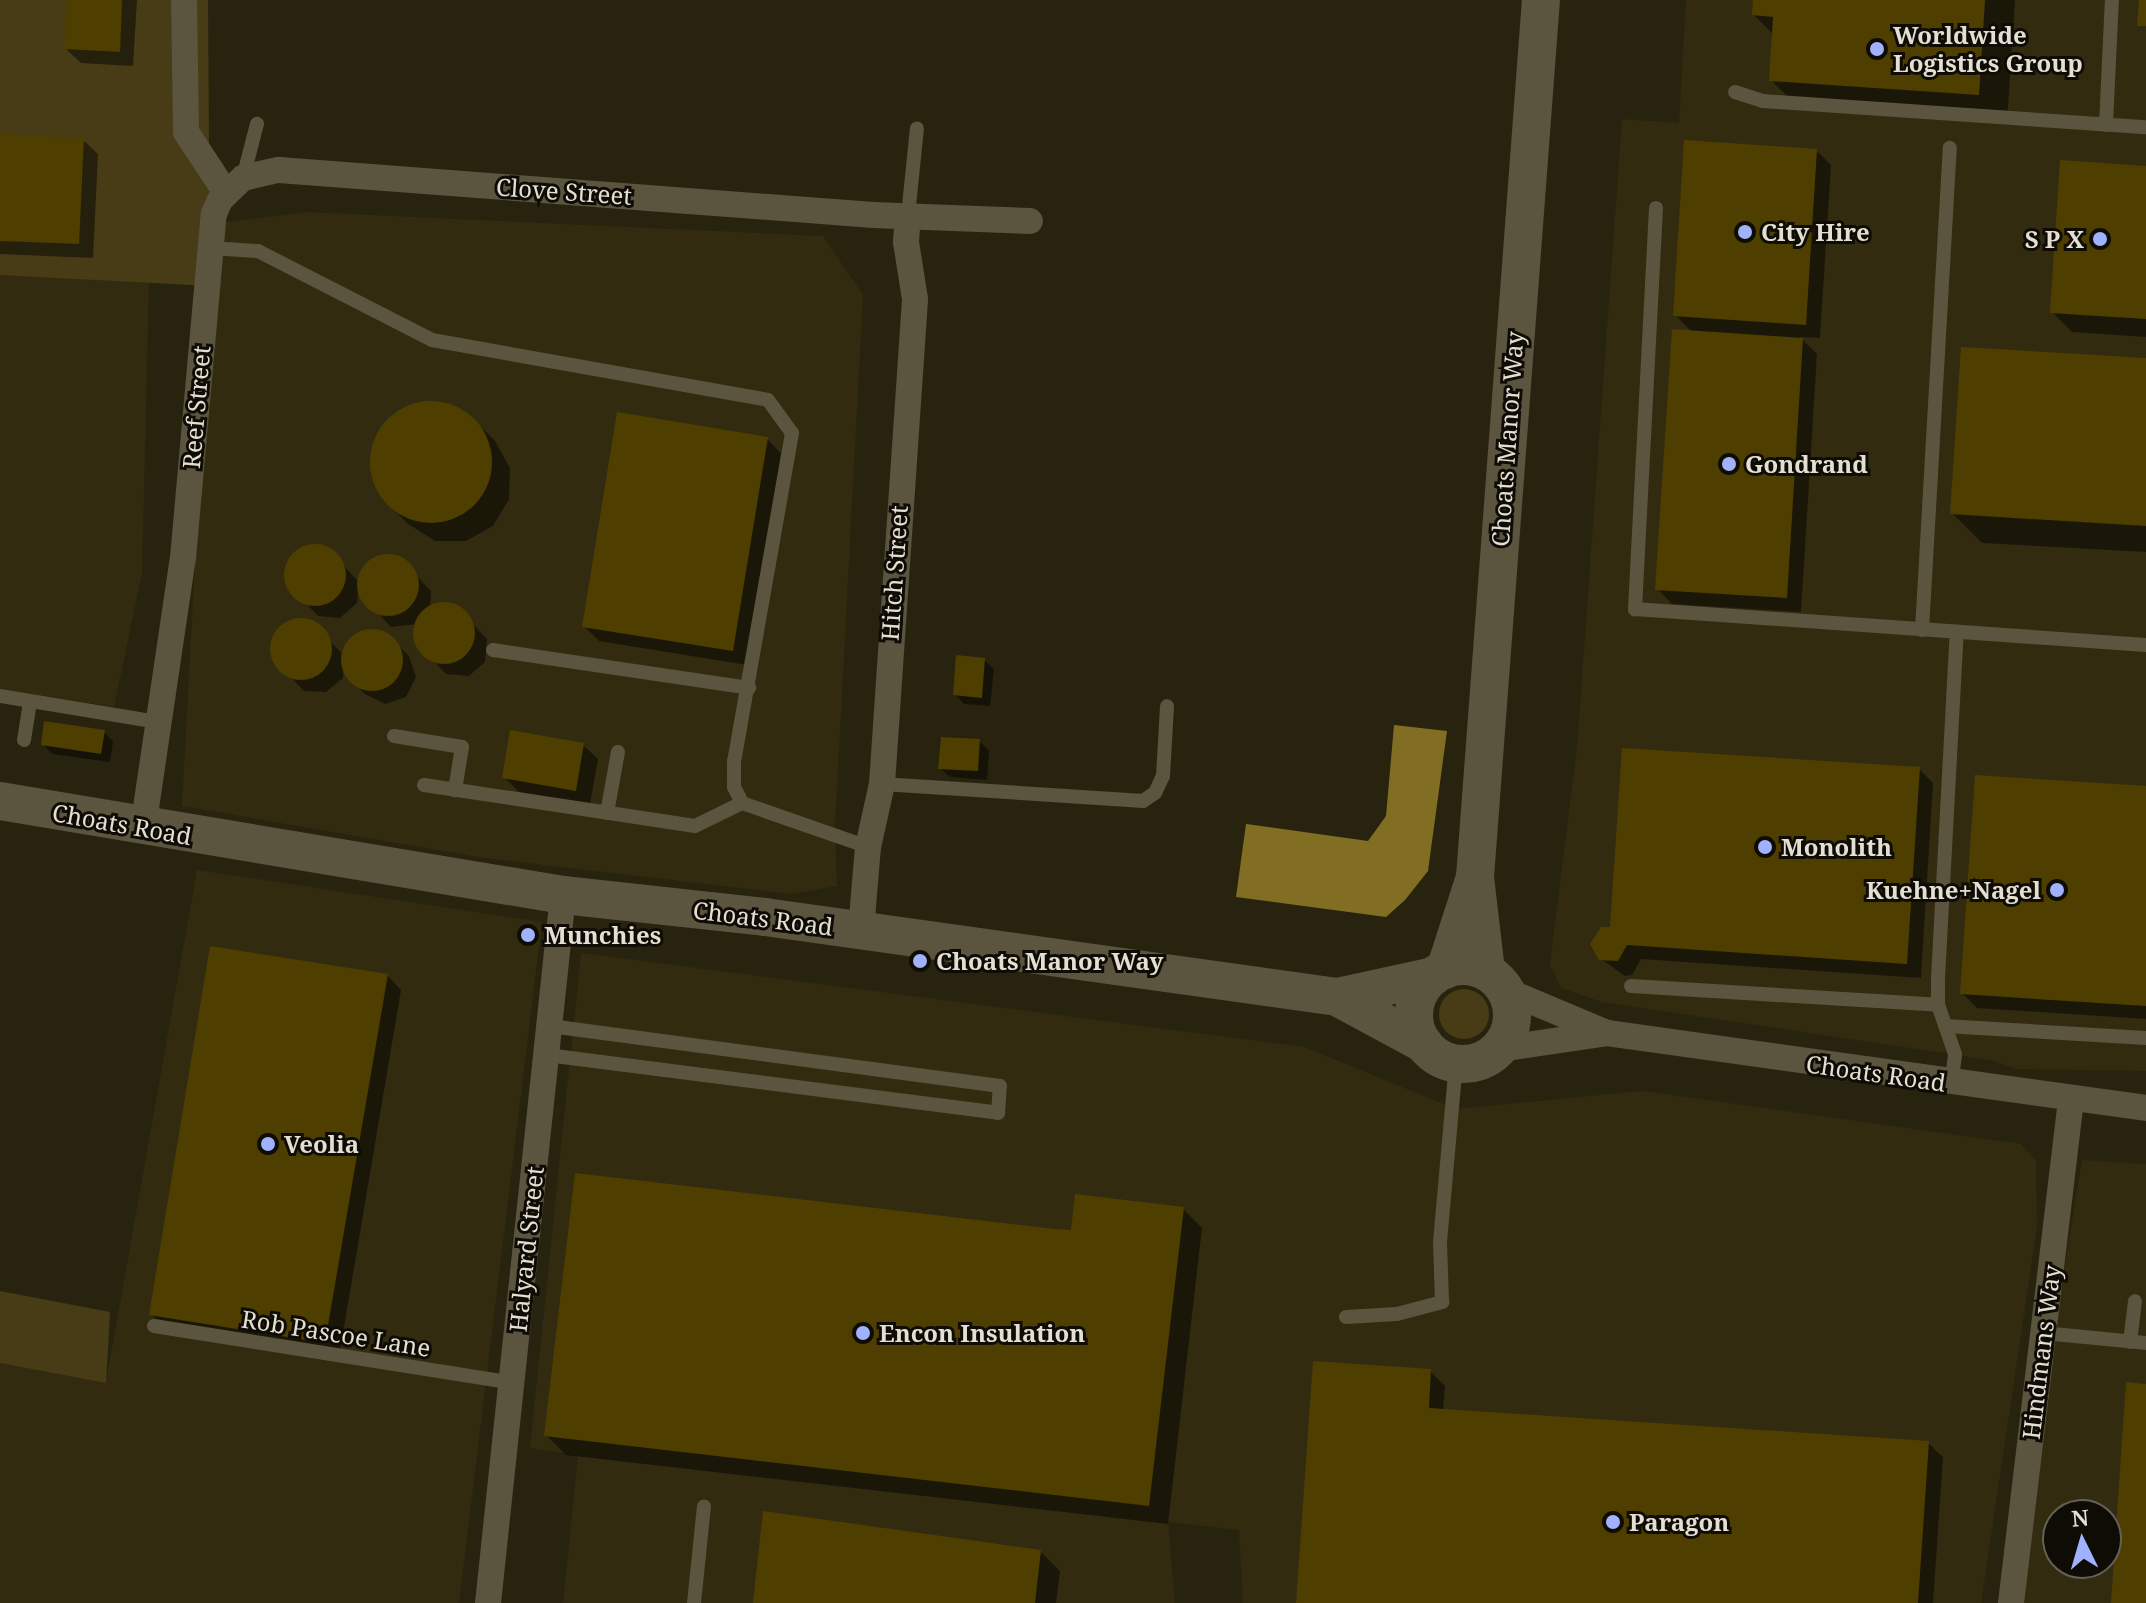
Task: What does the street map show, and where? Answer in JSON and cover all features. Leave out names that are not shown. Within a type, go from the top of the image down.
[{"type":"street","points":[[184,0],[186,132],[235,185]]},
{"type":"street","name":"Choats Manor Way","points":[[1496,981],[1475,877],[1541,0]]},
{"type":"street","name":"Clove Street","points":[[235,185],[279,170],[908,216],[1030,221]]},
{"type":"street","name":"Reef Street","points":[[143,828],[183,558],[214,214],[235,185]]},
{"type":"street","name":"Hitch Street","points":[[861,930],[868,847],[882,784],[915,299],[906,242],[908,216]]},
{"type":"street","name":"Choats Road","points":[[0,801],[143,828],[563,895],[861,930],[1337,997],[1424,1044]]},
{"type":"street","name":"Choats Manor Way","points":[[1440,973],[1475,877]]},
{"type":"street","name":"Halyard Street","points":[[488,1603],[563,895]]},
{"type":"street","points":[[1470,966],[1496,981],[1512,1022],[1499,1049],[1486,1059],[1456,1064],[1424,1044],[1415,1008],[1440,973],[1470,966]]},
{"type":"street","name":"Choats Road","points":[[1337,997],[1440,973]]},
{"type":"street","name":"Choats Road","points":[[1496,981],[1607,1033],[1951,1084],[2146,1108]]},
{"type":"street","name":"Choats Road","points":[[1499,1049],[1607,1033]]},
{"type":"street","name":"Hindmans Way","points":[[2011,1603],[2071,1100]]},
{"type":"lane","points":[[2106,125],[2112,0]]},
{"type":"lane","points":[[1735,92],[1762,101],[2146,127]]},
{"type":"lane","points":[[235,185],[257,124]]},
{"type":"lane","points":[[908,216],[917,128]]},
{"type":"lane","points":[[1922,630],[1950,148]]},
{"type":"lane","points":[[1656,208],[1635,609],[2146,645]]},
{"type":"lane","points":[[210,248],[258,251],[432,340],[768,400],[792,433],[734,761],[734,787],[742,803],[868,847]]},
{"type":"lane","points":[[1951,1084],[1955,1054],[1938,1005],[1957,632]]},
{"type":"lane","points":[[493,650],[749,688]]},
{"type":"lane","points":[[0,696],[157,722]]},
{"type":"lane","points":[[24,740],[30,701]]},
{"type":"lane","points":[[882,784],[1143,801],[1155,793],[1163,776],[1167,706]]},
{"type":"lane","points":[[394,736],[462,747],[455,790]]},
{"type":"lane","points":[[607,813],[618,752]]},
{"type":"lane","points":[[424,785],[695,826],[742,803]]},
{"type":"lane","points":[[1631,986],[1938,1005]]},
{"type":"lane","points":[[547,1055],[735,1076],[998,1113],[1000,1086],[550,1026]]},
{"type":"lane","points":[[1945,1026],[2146,1038]]},
{"type":"lane","points":[[1346,1317],[1397,1314],[1442,1302],[1440,1242],[1449,1094],[1456,1064]]},
{"type":"lane","points":[[2130,1342],[2135,1301]]},
{"type":"lane","name":"Rob Pascoe Lane","points":[[154,1326],[512,1383]]},
{"type":"lane","points":[[2043,1333],[2146,1343]]},
{"type":"lane","points":[[694,1603],[704,1507]]},
{"type":"shaded area","points":[[0,0],[149,283],[142,573],[114,707],[0,689]]},
{"type":"shaded area","points":[[0,0],[208,0],[210,286],[0,275]]},
{"type":"shaded area","points":[[1686,0],[2146,0],[2146,1071],[2017,1069],[1990,1060],[1602,1002],[1561,988],[1550,964],[1577,748],[1622,119],[1679,123]]},
{"type":"shaded area","points":[[306,212],[823,236],[863,295],[835,826],[837,886],[792,894],[484,858],[182,806],[213,224]]},
{"type":"shaded area","points":[[1394,725],[1447,731],[1428,871],[1405,900],[1386,917],[1236,897],[1246,824],[1368,841],[1386,816]]},
{"type":"shaded area","points":[[197,870],[542,922],[459,1603],[0,1603],[0,1363],[106,1382]]},
{"type":"shaded area","points":[[581,953],[1304,1047],[1456,1109],[1642,1091],[2021,1144],[2036,1161],[2037,1227],[1981,1603],[1243,1603],[1239,1530],[1168,1522],[1175,1603],[563,1603],[578,1455],[530,1448]]},
{"type":"shaded area","points":[[1464,989],[1482,996],[1489,1014],[1482,1032],[1464,1039],[1446,1032],[1439,1014],[1446,996]]},
{"type":"shaded area","points":[[2082,1160],[2146,1164],[2146,1603],[2011,1603]]},
{"type":"shaded area","points":[[0,1291],[110,1312],[106,1383],[0,1363]]},
{"type":"building","points":[[67,0],[122,0],[120,52],[64,49]]},
{"type":"building","name":"Worldwide Logistics Group","points":[[1753,0],[1985,0],[1979,95],[1769,81],[1773,17],[1752,15]]},
{"type":"building","points":[[2139,0],[2146,0],[2146,26],[2137,26]]},
{"type":"building","points":[[0,134],[84,138],[79,244],[0,241]]},
{"type":"building","name":"City Hire","points":[[1684,140],[1817,149],[1806,325],[1673,316]]},
{"type":"building","name":"S P X","points":[[2060,160],[2146,166],[2146,319],[2050,313]]},
{"type":"building","name":"Gondrand","points":[[1672,329],[1803,338],[1787,598],[1655,590]]},
{"type":"building","points":[[1961,347],[2146,358],[2146,526],[1950,514]]},
{"type":"building","points":[[431,401],[454,406],[474,419],[487,439],[492,462],[487,485],[474,505],[454,518],[431,523],[408,518],[388,505],[375,485],[370,462],[375,439],[388,419],[408,406]]},
{"type":"building","points":[[617,412],[768,437],[733,651],[582,627]]},
{"type":"building","points":[[315,544],[337,553],[346,575],[337,597],[315,606],[293,597],[284,575],[293,553]]},
{"type":"building","points":[[388,554],[410,563],[419,585],[410,607],[388,616],[366,607],[357,585],[366,563]]},
{"type":"building","points":[[444,602],[466,611],[475,633],[466,655],[444,664],[422,655],[413,633],[422,611]]},
{"type":"building","points":[[301,618],[323,627],[332,649],[323,671],[301,680],[279,671],[270,649],[279,627]]},
{"type":"building","points":[[372,629],[394,638],[403,660],[394,682],[372,691],[350,682],[341,660],[350,638]]},
{"type":"building","points":[[956,655],[985,658],[982,698],[953,695]]},
{"type":"building","points":[[44,721],[105,730],[101,754],[41,745]]},
{"type":"building","points":[[510,730],[584,743],[576,791],[502,778]]},
{"type":"building","points":[[941,737],[980,739],[978,771],[938,769]]},
{"type":"building","name":"Monolith","points":[[1622,748],[1920,767],[1907,964],[1627,945],[1618,961],[1599,960],[1590,944],[1601,927],[1610,927]]},
{"type":"building","name":"Kuehne+Nagel","points":[[1975,775],[2146,786],[2146,1006],[1960,994]]},
{"type":"building","name":"Veolia","points":[[210,946],[388,974],[325,1343],[149,1315]]},
{"type":"building","name":"Encon Insulation","points":[[575,1173],[1071,1230],[1075,1194],[1184,1207],[1149,1506],[544,1436]]},
{"type":"building","name":"Paragon","points":[[1313,1361],[1431,1369],[1429,1408],[1929,1441],[1918,1603],[1296,1603]]},
{"type":"building","points":[[2126,1382],[2146,1384],[2146,1603],[2111,1603],[2113,1579],[2122,1579],[2122,1499],[2118,1499]]},
{"type":"building","points":[[763,1511],[1041,1550],[1035,1603],[753,1603]]},
{"type":"place","name":"Worldwide Logistics Group","points":[[1877,49]]},
{"type":"place","name":"City Hire","points":[[1745,232]]},
{"type":"place","name":"S P X","points":[[2100,239]]},
{"type":"place","name":"Gondrand","points":[[1729,464]]},
{"type":"place","name":"Monolith","points":[[1765,847]]},
{"type":"place","name":"Kuehne+Nagel","points":[[2057,890]]},
{"type":"place","name":"Munchies","points":[[528,935]]},
{"type":"place","name":"Choats Manor Way","points":[[920,961]]},
{"type":"place","name":"Veolia","points":[[268,1144]]},
{"type":"place","name":"Encon Insulation","points":[[863,1333]]},
{"type":"place","name":"Paragon","points":[[1613,1522]]}]
